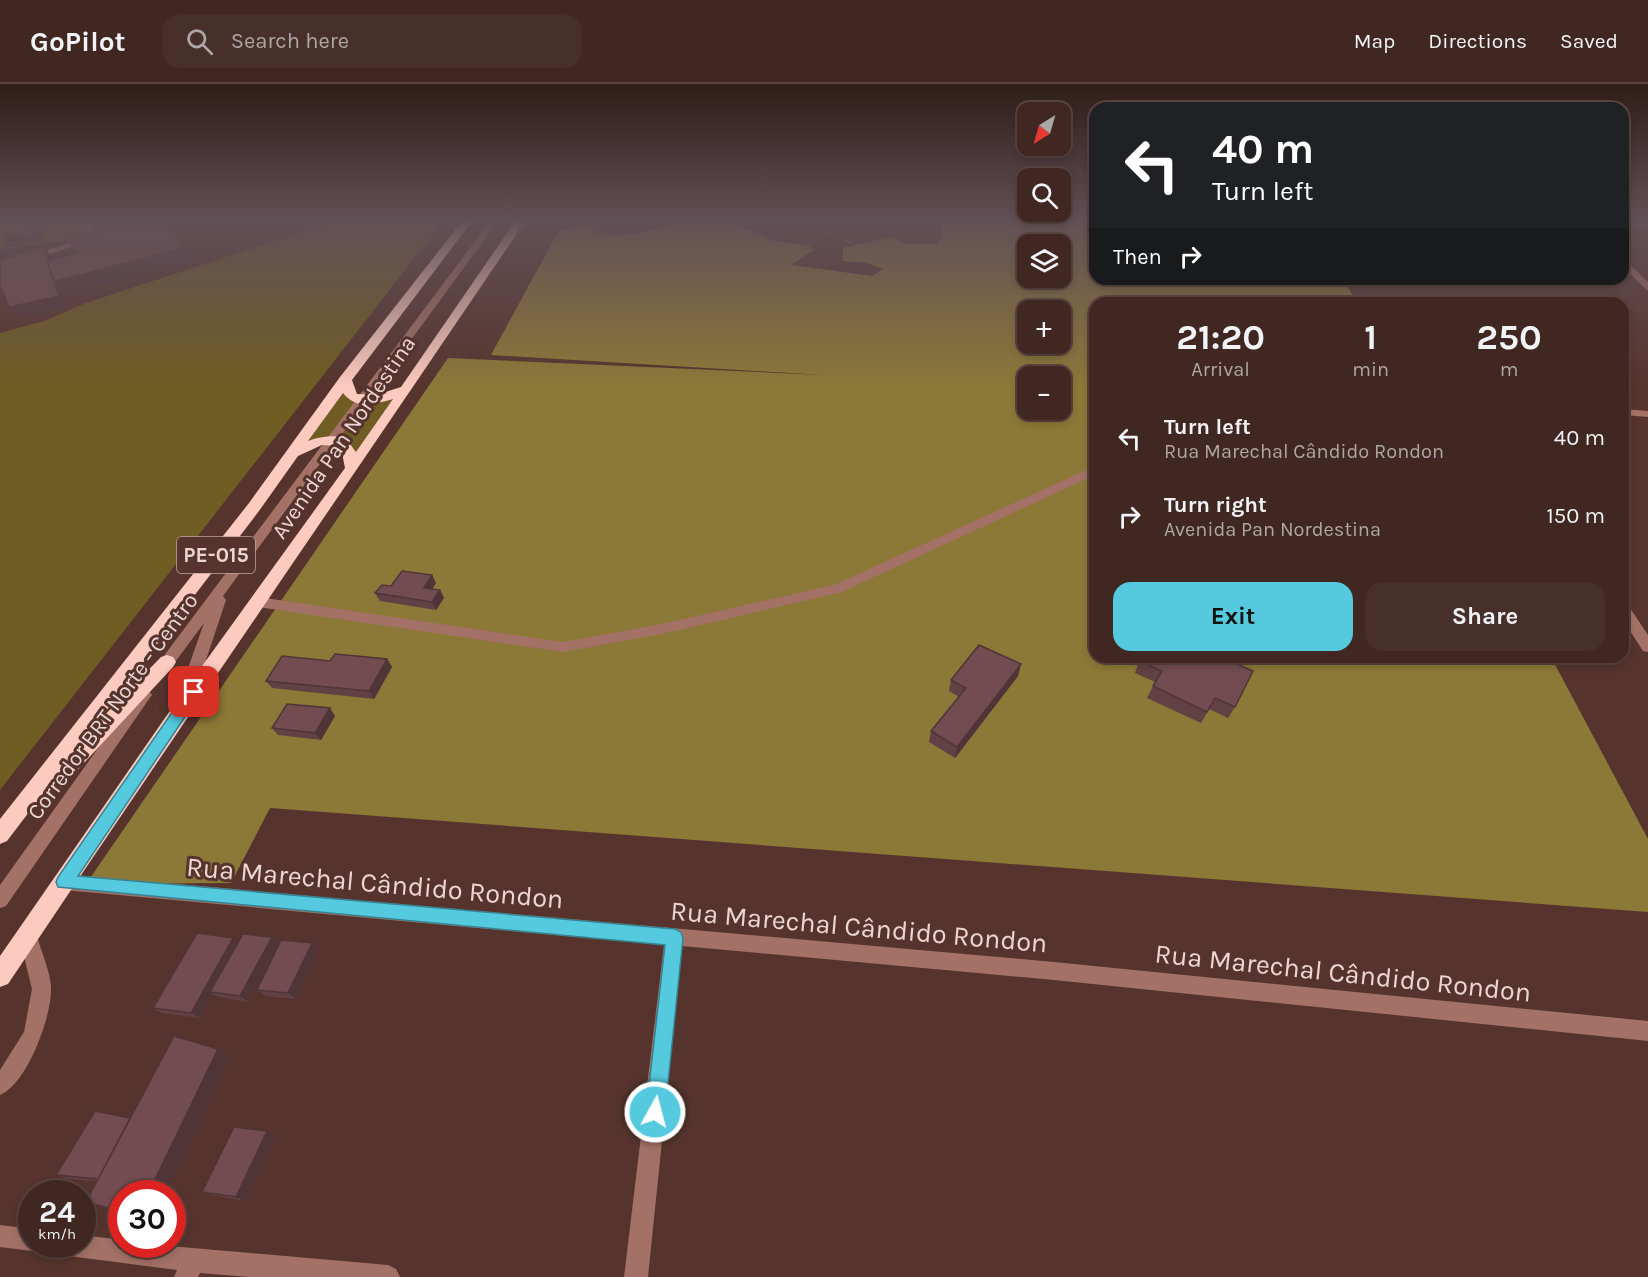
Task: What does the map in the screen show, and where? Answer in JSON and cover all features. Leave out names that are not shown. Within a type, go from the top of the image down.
[{"type":"highway","name":"Avenida Pan Nordestina","points":[[0,837],[293,455],[345,380],[425,276]]},
{"type":"highway","name":"Avenida Pan Nordestina","points":[[0,976],[181,710],[352,468],[483,276]]},
{"type":"highway","points":[[345,380],[346,391],[351,397],[362,400],[386,397],[404,390]]},
{"type":"highway","points":[[293,455],[320,441],[332,440],[341,442],[345,446],[352,468]]},
{"type":"highway","points":[[0,837],[167,662]]},
{"type":"street","name":"Corredor BRT Norte - Centro","points":[[0,900],[167,662],[454,276]]},
{"type":"street","points":[[1629,280],[1646,284]]},
{"type":"street","points":[[1629,412],[1648,414]]},
{"type":"street","points":[[258,602],[563,647],[662,629],[837,589],[1089,473]]},
{"type":"street","points":[[181,710],[224,585]]},
{"type":"street","points":[[1629,618],[1648,647]]},
{"type":"street","name":"Rua Marechal Cândido Rondon","points":[[64,882],[1054,971],[1648,1031]]},
{"type":"street","points":[[0,1084],[5,1081],[33,1035],[42,989],[28,936]]},
{"type":"street","points":[[636,1277],[675,938]]},
{"type":"street","points":[[0,1236],[18,1238]]},
{"type":"street","points":[[96,1250],[190,1269],[388,1277]]},
{"type":"shaded area","points":[[169,276],[401,276],[0,790],[0,333],[44,321],[86,303]]},
{"type":"shaded area","points":[[534,276],[1017,276],[1017,288],[1071,288],[1071,276],[1089,276],[1089,285],[1347,285],[1354,297],[1089,297],[1089,663],[1554,663],[1648,839],[1648,912],[270,808],[231,883],[86,884],[448,358],[824,375],[491,355]]},
{"type":"shaded area","points":[[345,380],[362,400],[404,390],[352,468],[345,446],[320,441],[293,455]]},
{"type":"building","points":[[0,276],[52,276],[59,296],[9,307],[0,285]]},
{"type":"building","points":[[51,276],[77,276],[53,282]]},
{"type":"building","points":[[402,571],[432,575],[424,588],[440,590],[432,602],[375,593],[382,585],[391,586]]},
{"type":"building","points":[[979,645],[1021,664],[957,747],[931,731],[966,688],[951,680]]},
{"type":"building","points":[[335,654],[387,659],[369,691],[266,681],[282,656],[330,661]]},
{"type":"building","points":[[1144,663],[1234,663],[1253,671],[1235,707],[1215,698],[1207,712],[1153,686],[1162,671]]},
{"type":"building","points":[[287,704],[330,708],[315,733],[272,728]]},
{"type":"building","points":[[197,933],[233,938],[191,1013],[153,1008]]},
{"type":"building","points":[[243,934],[272,937],[240,996],[210,992]]},
{"type":"building","points":[[281,940],[312,943],[288,993],[257,990]]},
{"type":"building","points":[[174,1036],[218,1049],[155,1180],[108,1180],[108,1208],[96,1205],[96,1183]]},
{"type":"building","points":[[95,1111],[130,1118],[98,1179],[56,1175]]},
{"type":"building","points":[[234,1127],[267,1131],[236,1197],[202,1192]]},
{"type":"route","points":[[194,692],[64,882],[675,938],[655,1112]]}]
